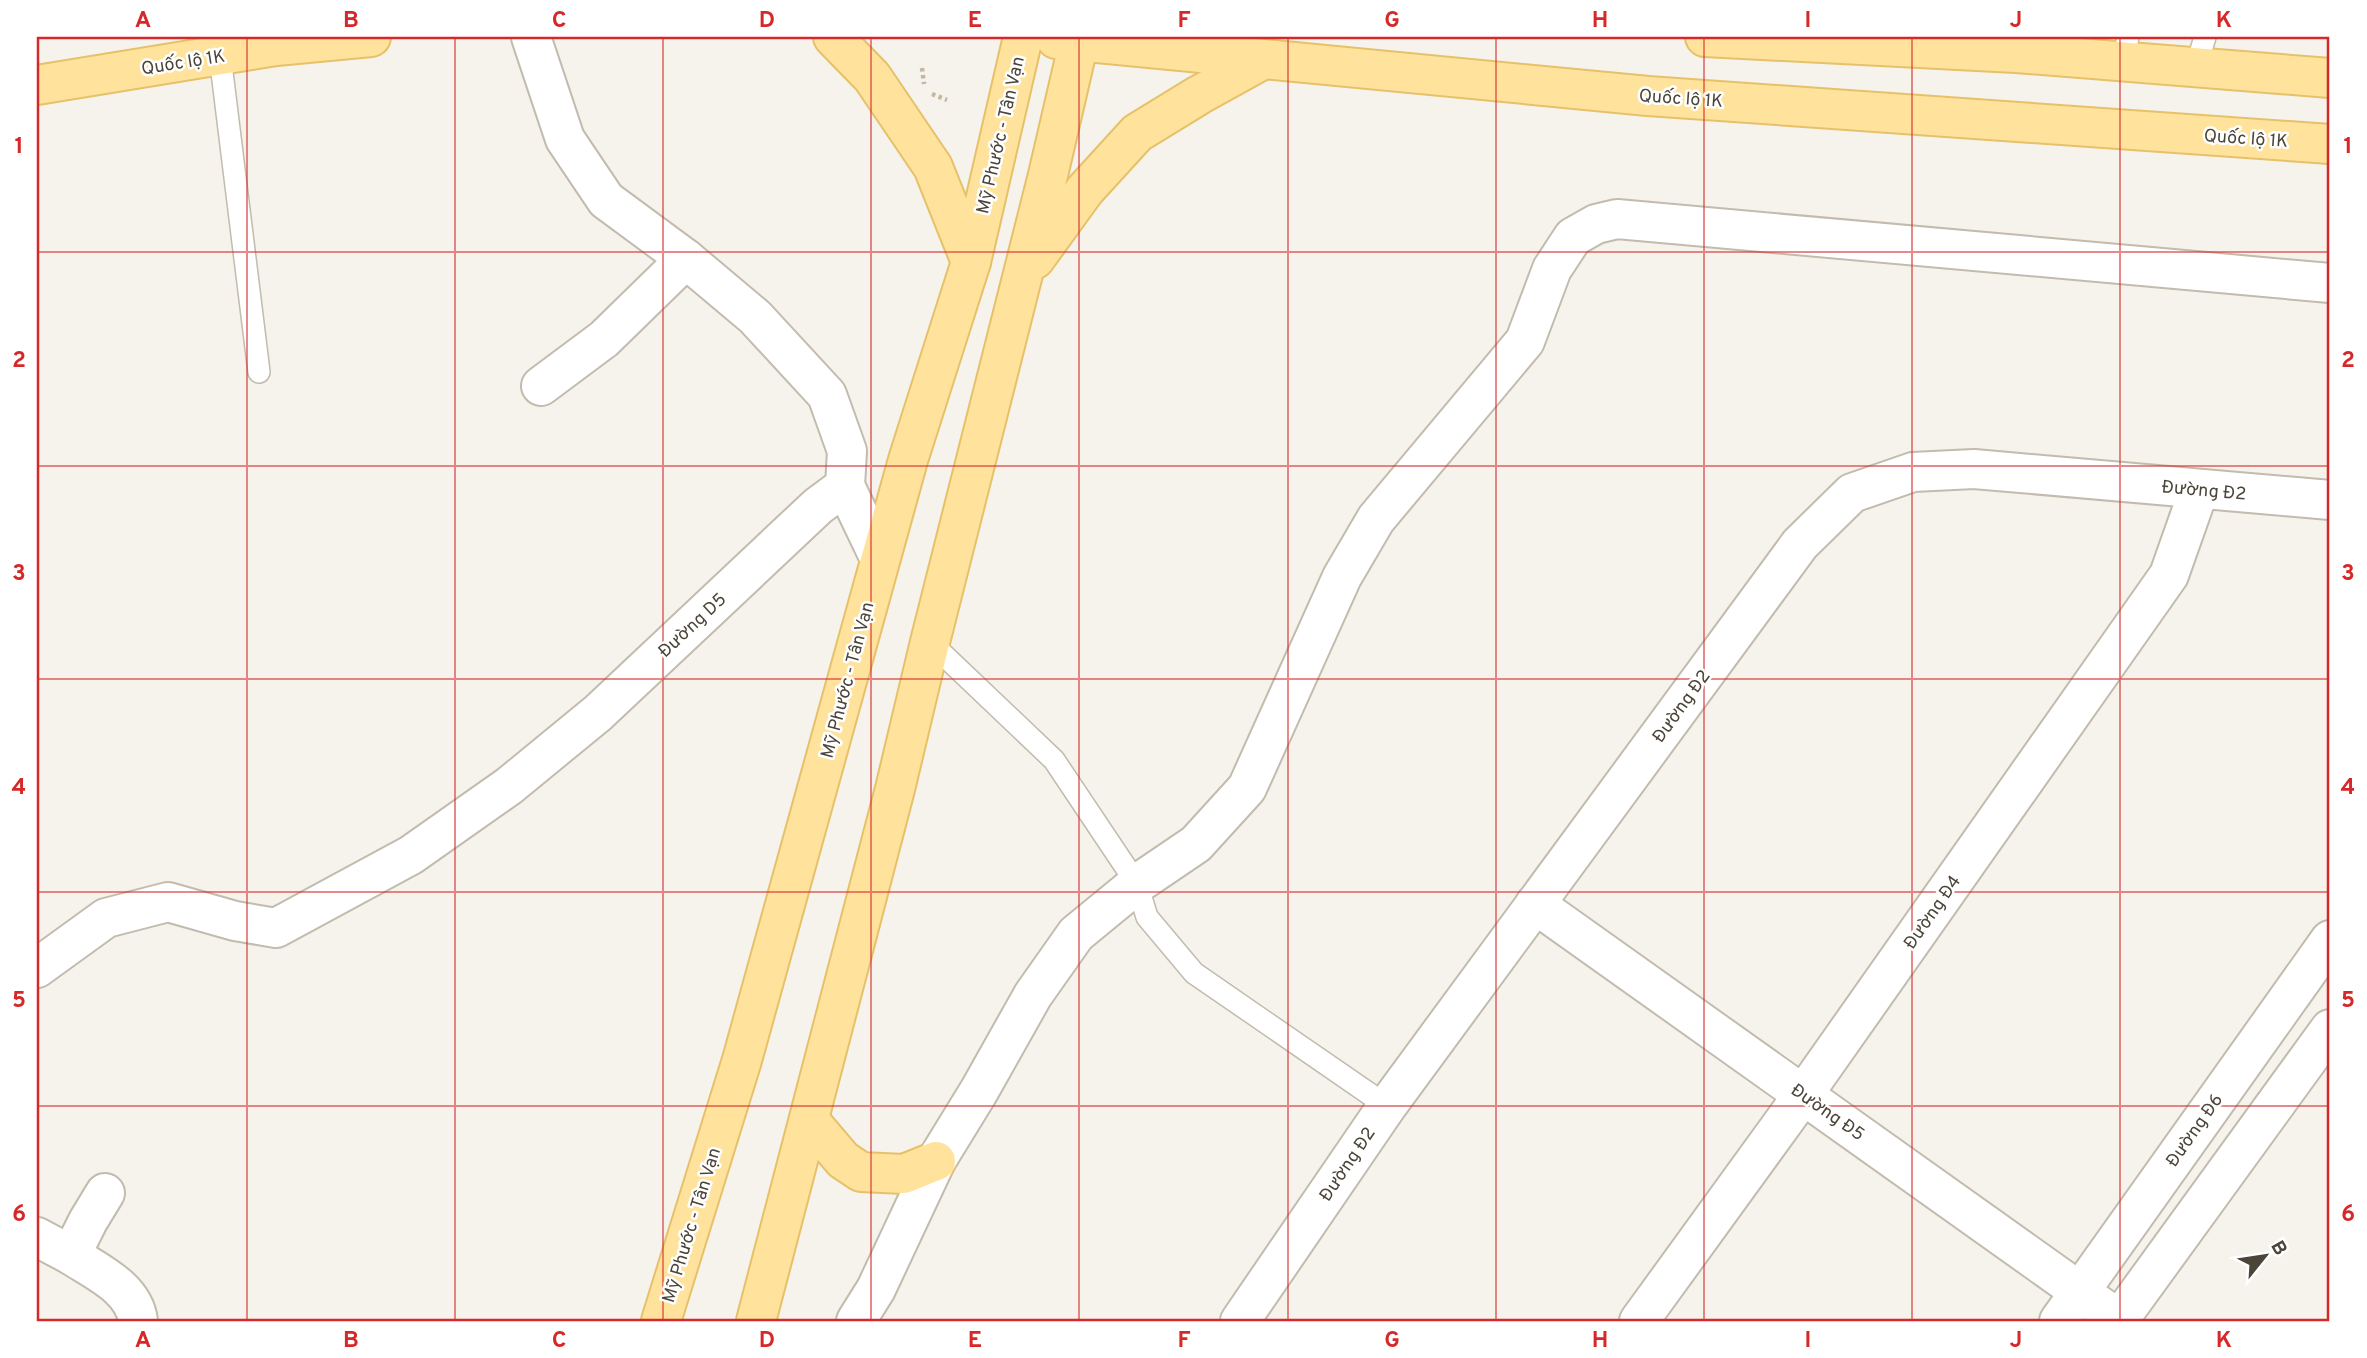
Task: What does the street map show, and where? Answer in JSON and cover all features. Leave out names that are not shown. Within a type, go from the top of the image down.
[{"type":"main road","name":"Quốc lộ 1K","points":[[37,85],[276,46],[371,37]]},
{"type":"main road","points":[[833,37],[872,77],[933,167],[971,262]]},
{"type":"main road","name":"Mỹ Phước - Tân Vạn","points":[[661,1321],[741,1060],[908,460],[971,262],[1023,37]]},
{"type":"main road","name":"Quốc lộ 1K","points":[[1032,37],[1080,39],[1648,96],[2330,144]]},
{"type":"main road","points":[[1705,37],[1910,42],[2016,53],[2125,49],[2200,52],[2330,78]]},
{"type":"main road","points":[[756,1321],[895,789],[1080,39]]},
{"type":"main road","points":[[1023,274],[1085,190],[1137,133],[1264,59]]},
{"type":"main road","points":[[809,1120],[842,1160],[860,1172],[904,1174],[936,1161]]},
{"type":"street","points":[[531,37],[565,139],[606,200],[686,259],[755,317],[827,395],[847,452],[845,486],[880,559]]},
{"type":"street","points":[[856,1321],[876,1289],[936,1161],[1034,995],[1076,934],[1137,884],[1196,844],[1247,789],[1342,577],[1376,519],[1525,341],[1552,268],[1573,237],[1596,224],[1617,219],[2330,283]]},
{"type":"street","points":[[541,386],[604,339],[686,259]]},
{"type":"street","name":"Đường Đ2","points":[[1240,1321],[1387,1106],[1800,544],[1852,492],[1913,472],[1974,469],[2330,500]]},
{"type":"street","name":"Đường D5","points":[[37,968],[106,918],[168,902],[235,921],[276,928],[411,855],[509,786],[598,713],[818,506],[845,486]]},
{"type":"street","name":"Đường Đ4","points":[[1639,1321],[1803,1095],[2169,575],[2199,490]]},
{"type":"street","name":"Đường Đ5","points":[[1535,904],[1803,1095],[2069,1306],[2119,1321]]},
{"type":"street","name":"Đường Đ6","points":[[2069,1306],[2330,940]]},
{"type":"street","points":[[2119,1321],[2326,1034],[2280,1010]]},
{"type":"street","points":[[71,1255],[105,1193]]},
{"type":"street","points":[[37,1237],[71,1255],[126,1292],[138,1321]]},
{"type":"lane","points":[[220,56],[259,372]]},
{"type":"lane","points":[[930,642],[1054,761],[1137,884],[1147,917],[1194,973],[1387,1106]]},
{"type":"path","points":[[924,92],[947,100]]}]
